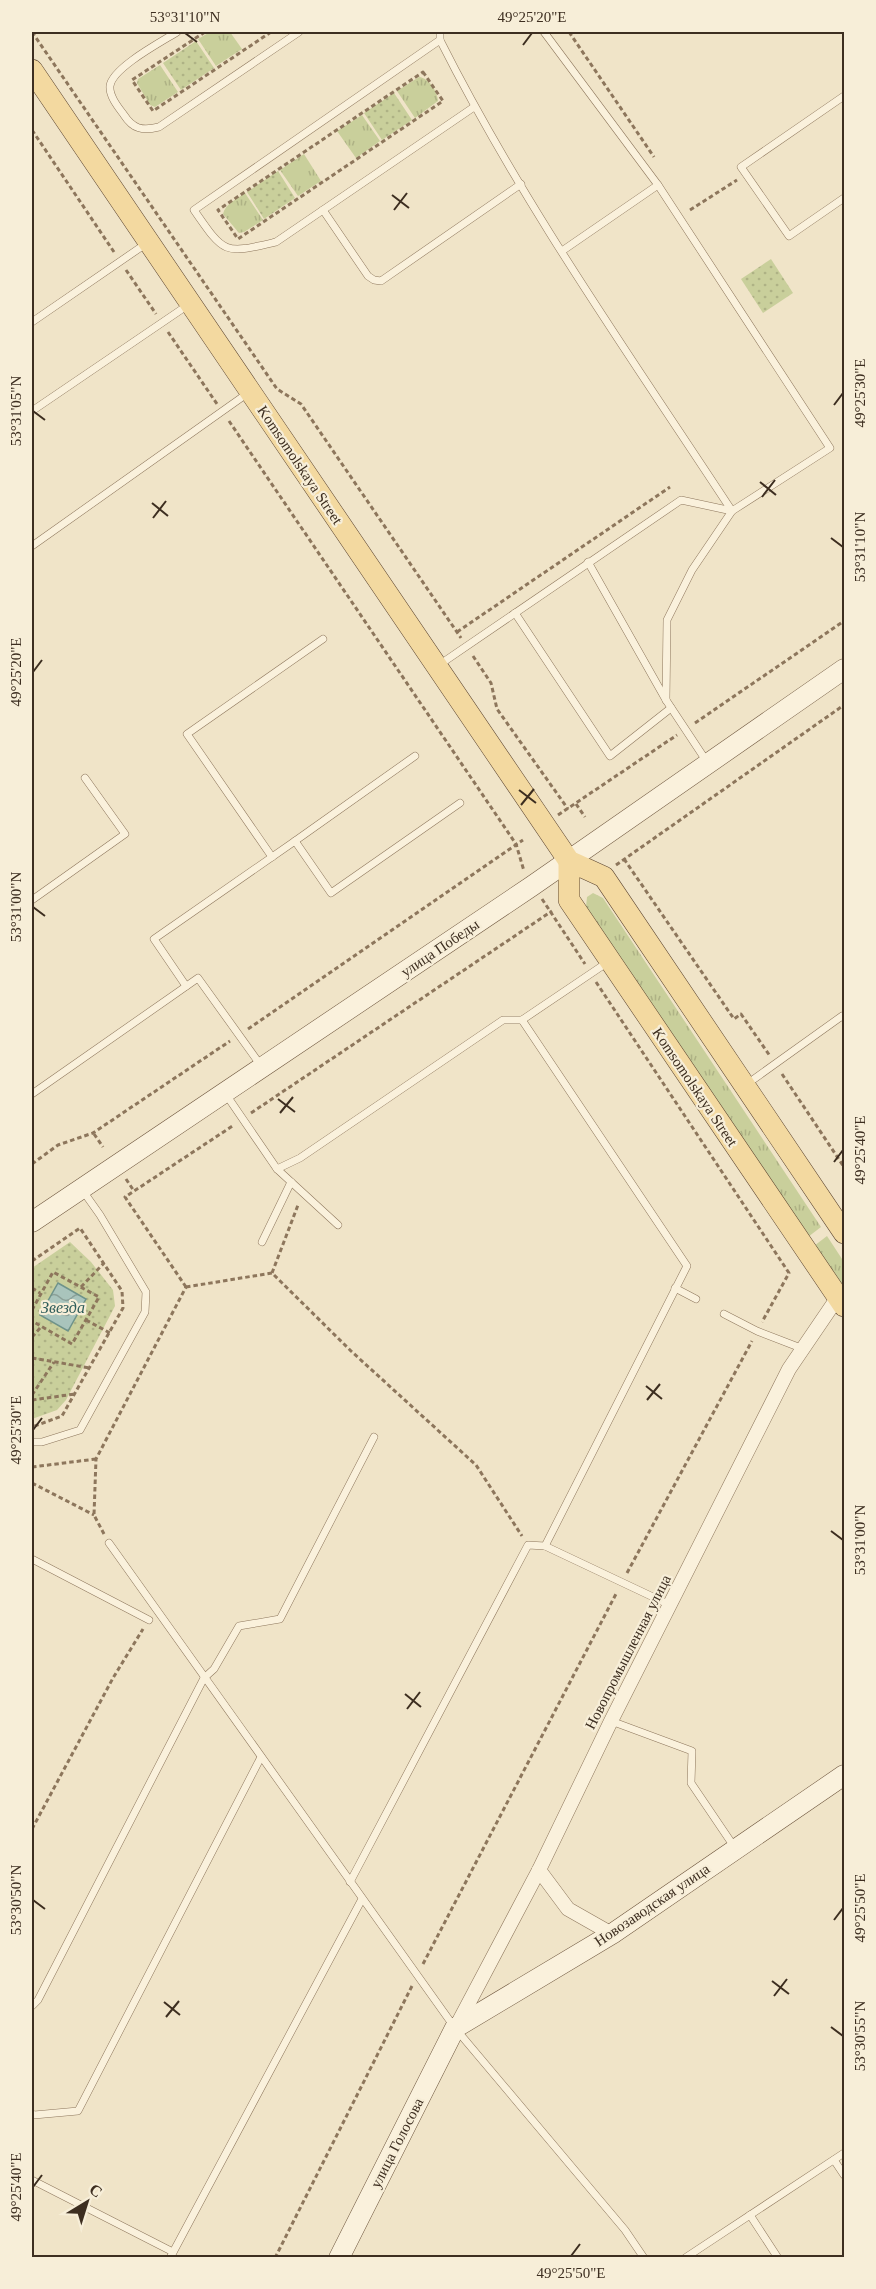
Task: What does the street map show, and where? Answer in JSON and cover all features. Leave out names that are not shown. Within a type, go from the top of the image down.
[{"type":"main road","name":"Komsomolskaya Street","points":[[33,74],[569,861]]},
{"type":"main road","name":"улица Победы","points":[[32,1222],[569,861],[844,669]]},
{"type":"main road","points":[[569,900],[569,861],[604,876],[844,1233]]},
{"type":"main road","name":"Komsomolskaya Street","points":[[569,900],[841,1301]]},
{"type":"main road","name":"Новозаводская улица","points":[[455,2028],[612,1934],[844,1775]]},
{"type":"main road","name":"улица Голосова","points":[[339,2258],[455,2028]]},
{"type":"street","name":"Новопромышленная улица","points":[[455,2028],[539,1869],[611,1721],[801,1348],[841,1301]]},
{"type":"street","points":[[539,1869],[568,1910],[612,1934]]},
{"type":"lane","points":[[177,32],[119,70],[110,85],[110,94],[130,124],[139,129],[159,126],[299,32]]},
{"type":"lane","points":[[440,32],[440,40],[474,107],[562,251],[732,511]]},
{"type":"lane","points":[[544,32],[658,185],[830,448],[732,511],[692,570],[667,620],[666,700]]},
{"type":"lane","points":[[440,40],[194,210],[215,241],[227,248],[243,249],[276,242],[474,107]]},
{"type":"lane","points":[[844,96],[741,167],[789,236],[844,198]]},
{"type":"lane","points":[[323,210],[368,276],[381,281],[521,184]]},
{"type":"lane","points":[[562,251],[658,185]]},
{"type":"lane","points":[[32,322],[149,242]]},
{"type":"lane","points":[[32,411],[190,303]]},
{"type":"lane","points":[[32,546],[250,392]]},
{"type":"lane","points":[[437,666],[681,500],[732,511]]},
{"type":"lane","points":[[588,562],[666,700],[708,764]]},
{"type":"lane","points":[[515,613],[610,756],[671,708]]},
{"type":"lane","points":[[272,857],[187,734],[323,639]]},
{"type":"lane","points":[[186,986],[154,939],[415,756]]},
{"type":"lane","points":[[32,900],[125,834],[85,778]]},
{"type":"lane","points":[[295,841],[331,893],[460,803]]},
{"type":"lane","points":[[278,1169],[300,1158],[503,1020],[522,1020],[610,961]]},
{"type":"lane","points":[[32,1094],[198,978],[262,1067]]},
{"type":"lane","points":[[745,1086],[842,1017],[844,1018]]},
{"type":"lane","points":[[522,1020],[687,1266],[545,1546]]},
{"type":"lane","points":[[225,1092],[278,1169],[338,1225]]},
{"type":"lane","points":[[262,1242],[291,1182]]},
{"type":"lane","points":[[32,1442],[42,1442],[80,1430],[145,1312],[146,1292],[100,1215],[81,1189]]},
{"type":"lane","points":[[675,1288],[696,1299]]},
{"type":"lane","points":[[724,1314],[757,1331],[801,1348]]},
{"type":"lane","points":[[32,2006],[38,2000],[204,1678],[214,1669],[239,1626],[280,1619],[374,1437]]},
{"type":"lane","points":[[109,1543],[455,2028],[625,2230],[645,2258]]},
{"type":"lane","points":[[350,1881],[528,1545],[545,1546],[670,1605]]},
{"type":"lane","points":[[32,1559],[149,1620]]},
{"type":"lane","points":[[611,1721],[692,1751],[691,1783],[735,1848]]},
{"type":"lane","points":[[32,2114],[78,2111],[261,1757]]},
{"type":"lane","points":[[32,2180],[171,2255],[362,1899]]},
{"type":"lane","points":[[685,2258],[844,2153]]},
{"type":"lane","points":[[834,2160],[844,2175]]},
{"type":"lane","points":[[750,2215],[778,2258]]},
{"type":"path","points":[[32,32],[277,389],[301,404],[491,683],[497,709],[568,809]]},
{"type":"path","points":[[205,32],[132,80],[153,111],[272,32]]},
{"type":"path","points":[[423,72],[443,101],[238,239],[218,210],[423,72]]},
{"type":"path","points":[[32,130],[516,844],[521,866],[532,886],[789,1274],[623,1582],[417,1976],[275,2258]]},
{"type":"path","points":[[690,210],[746,174]]},
{"type":"path","points":[[457,632],[670,487]]},
{"type":"path","points":[[557,816],[844,621]]},
{"type":"path","points":[[604,876],[624,859],[844,705]]},
{"type":"path","points":[[576,804],[585,817]]},
{"type":"path","points":[[32,1164],[58,1145],[93,1133],[523,840]]},
{"type":"path","points":[[624,859],[734,1019],[741,1014],[844,1167]]},
{"type":"path","points":[[186,1287],[125,1197],[569,900]]},
{"type":"path","points":[[93,1133],[103,1147]]},
{"type":"path","points":[[125,1178],[134,1191]]},
{"type":"path","points":[[272,1273],[303,1194]]},
{"type":"path","points":[[32,1261],[80,1228],[122,1291],[123,1308],[62,1416],[32,1427]]},
{"type":"path","points":[[81,1287],[104,1263]]},
{"type":"path","points":[[32,1310],[53,1272],[99,1297],[72,1344],[32,1321]]},
{"type":"path","points":[[186,1287],[272,1273]]},
{"type":"path","points":[[272,1273],[351,1351],[476,1465],[528,1545]]},
{"type":"path","points":[[109,1543],[94,1515],[96,1459],[186,1287]]},
{"type":"path","points":[[32,1288],[41,1293]]},
{"type":"path","points":[[86,1320],[110,1332]]},
{"type":"path","points":[[32,1337],[41,1327]]},
{"type":"path","points":[[32,1358],[90,1368]]},
{"type":"path","points":[[32,1397],[54,1362]]},
{"type":"path","points":[[32,1397],[75,1394]]},
{"type":"path","points":[[32,1467],[96,1459]]},
{"type":"path","points":[[32,1483],[94,1515]]},
{"type":"path","points":[[32,1829],[113,1678],[149,1620]]},
{"type":"green space","points":[[210,32],[230,32],[242,49],[216,66],[198,39]]},
{"type":"green space","points":[[196,41],[214,68],[181,90],[163,63]]},
{"type":"green space","points":[[160,65],[178,92],[155,107],[150,105],[137,83],[138,79]]},
{"type":"green space","points":[[419,77],[432,86],[438,101],[415,118],[397,91]]},
{"type":"green space","points":[[394,93],[412,120],[382,140],[364,113]]},
{"type":"green space","points":[[362,115],[380,141],[356,158],[337,131]]},
{"type":"green space","points":[[304,154],[321,181],[298,196],[280,170]]},
{"type":"green space","points":[[278,171],[295,198],[264,219],[247,192]]},
{"type":"green space","points":[[245,193],[263,220],[239,233],[223,214],[229,205]]},
{"type":"green space","points":[[771,259],[793,293],[763,313],[741,279]]},
{"type":"green space","points":[[593,893],[603,898],[821,1227],[808,1237],[586,907],[587,897]]},
{"type":"green space","points":[[827,1236],[844,1262],[844,1290],[814,1246]]},
{"type":"green space","points":[[70,1242],[91,1262],[113,1290],[115,1306],[66,1400],[57,1410],[32,1419],[32,1268]]},
{"type":"water","name":"Звезда","points":[[58,1283],[86,1299],[68,1331],[40,1315]]}]
